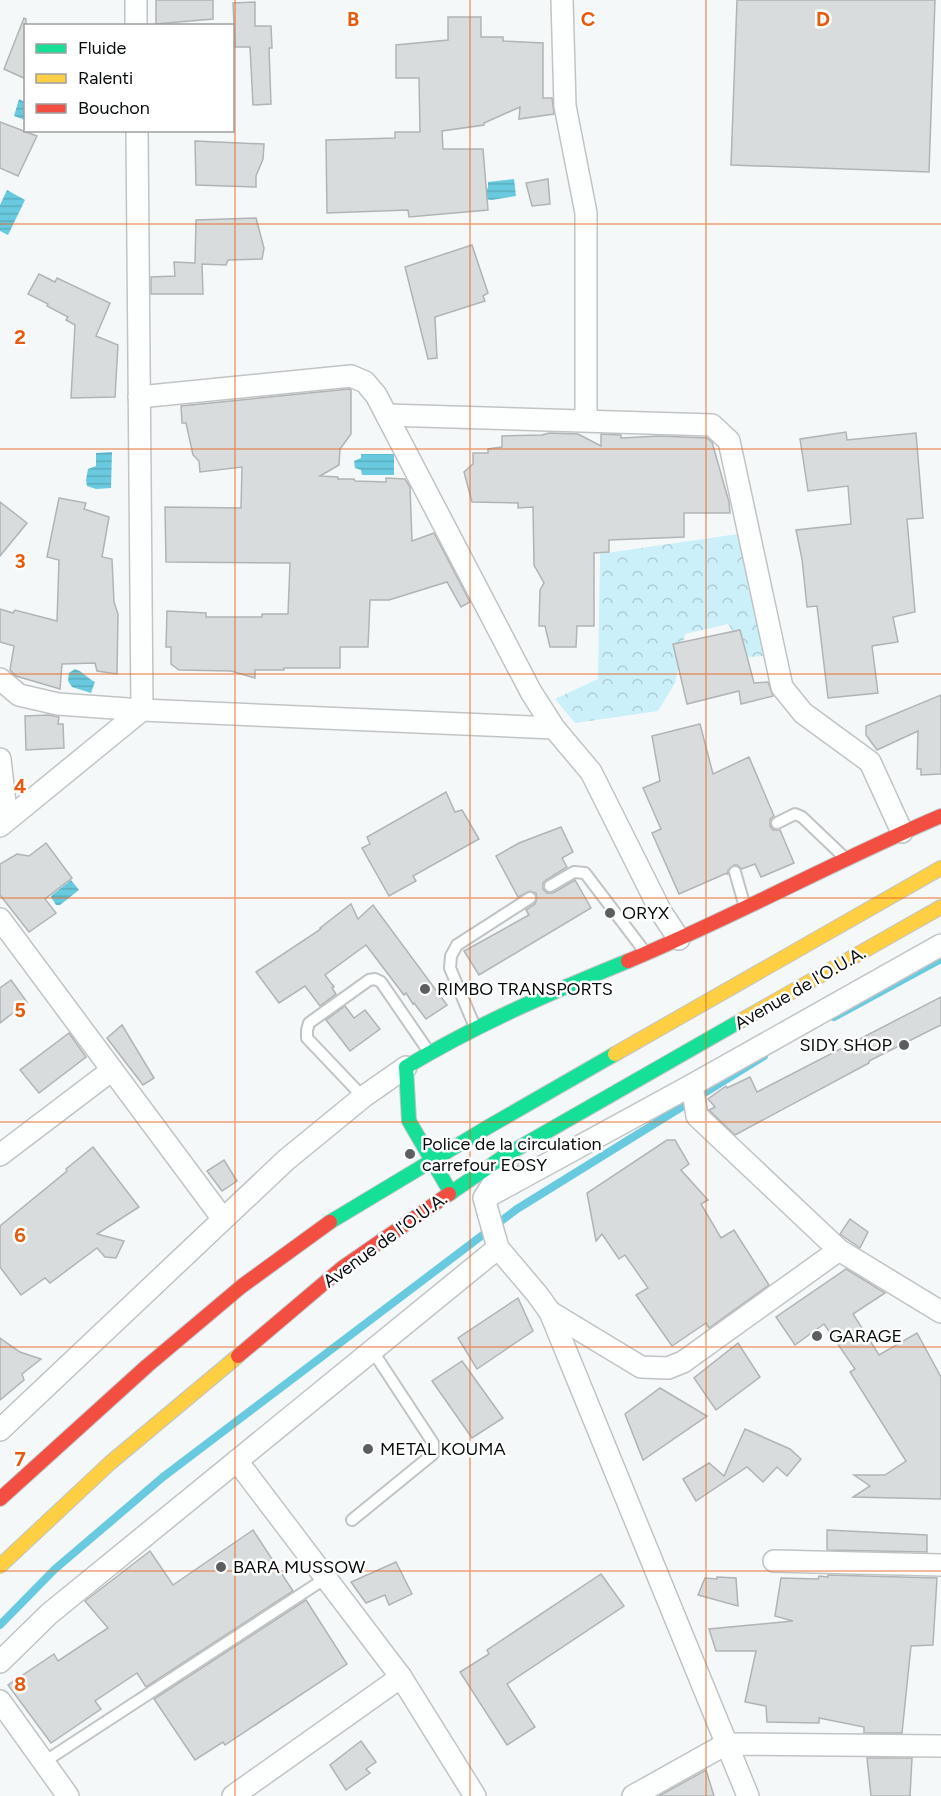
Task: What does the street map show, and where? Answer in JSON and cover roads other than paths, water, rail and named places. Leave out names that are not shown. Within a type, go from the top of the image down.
[{"type":"main road","points":[[451,1193],[409,1121],[406,1067],[475,1027],[680,939],[902,832],[941,816]]},
{"type":"main road","name":"Avenue de l'O.U.A.","points":[[0,1499],[147,1366],[242,1286],[322,1227],[488,1127],[941,868]]},
{"type":"main road","name":"Avenue de l'O.U.A.","points":[[0,1566],[110,1463],[342,1268],[512,1152],[941,907]]},
{"type":"street","points":[[136,0],[136,24]]},
{"type":"street","points":[[562,0],[565,106],[586,213],[586,420]]},
{"type":"street","points":[[137,132],[142,710]]},
{"type":"street","points":[[139,397],[351,376],[365,382],[376,395],[387,415],[531,692],[554,728],[591,772],[661,912],[680,939]]},
{"type":"street","points":[[387,415],[712,425],[729,441],[782,687],[803,713],[870,762],[902,832]]},
{"type":"street","points":[[0,679],[19,695],[58,704],[142,710],[554,728]]},
{"type":"street","points":[[4,823],[142,710]]},
{"type":"street","points":[[0,759],[4,823]]},
{"type":"street","points":[[0,919],[223,1219]]},
{"type":"street","name":"Avenue de l'O.U.A.","points":[[484,1198],[692,1085],[941,945]]},
{"type":"street","points":[[0,1430],[285,1160],[363,1097],[406,1067]]},
{"type":"street","points":[[0,1155],[112,1070]]},
{"type":"street","points":[[692,1085],[697,1116],[839,1250],[941,1312]]},
{"type":"street","points":[[512,1152],[484,1198],[498,1248],[550,1312],[748,1796]]},
{"type":"street","points":[[451,1193],[484,1198]]},
{"type":"street","points":[[0,1662],[49,1614],[498,1248]]},
{"type":"street","points":[[550,1312],[641,1367],[668,1368],[683,1362],[839,1250]]},
{"type":"street","points":[[237,1461],[401,1677],[475,1796]]},
{"type":"street","points":[[774,1561],[941,1566]]},
{"type":"street","points":[[233,1796],[401,1677]]},
{"type":"street","points":[[0,1701],[68,1796]]},
{"type":"street","points":[[633,1796],[726,1744],[941,1746]]},
{"type":"lane","points":[[777,823],[795,814],[802,817],[846,859]]},
{"type":"lane","points":[[550,886],[574,872],[585,873],[646,953]]},
{"type":"lane","points":[[735,872],[745,908]]},
{"type":"lane","points":[[475,1027],[450,968],[451,956],[457,945],[530,898]]},
{"type":"lane","points":[[363,1097],[307,1038],[306,1030],[309,1023],[369,980],[375,979],[381,982],[429,1052]]},
{"type":"lane","points":[[352,1520],[434,1454],[433,1443],[372,1350]]},
{"type":"lane","points":[[44,1762],[326,1578]]},
{"type":"water","points":[[19,99],[24,102],[24,120],[14,116]]},
{"type":"water","points":[[514,179],[516,196],[484,199],[483,190],[488,188],[488,182]]},
{"type":"water","points":[[7,190],[25,200],[8,235],[0,231],[0,205]]},
{"type":"water","points":[[112,452],[111,488],[96,489],[87,486],[88,469],[96,466],[96,453]]},
{"type":"water","points":[[361,454],[394,454],[394,475],[362,475],[361,470],[355,468],[354,461],[361,458]]},
{"type":"water","points":[[75,669],[95,682],[91,693],[72,687],[68,681],[69,673]]},
{"type":"water","points":[[71,880],[79,890],[60,905],[56,905],[52,895]]},
{"type":"waterway","points":[[834,1017],[941,959]]},
{"type":"waterway","points":[[0,1625],[55,1569],[163,1477],[517,1209],[764,1056]]},
{"type":"place","name":"ORYX","points":[[610,913]]},
{"type":"place","name":"RIMBO TRANSPORTS","points":[[425,989]]},
{"type":"place","name":"SIDY SHOP","points":[[904,1045]]},
{"type":"place","name":"Police de la circulation carrefour EOSY","points":[[410,1154]]},
{"type":"place","name":"GARAGE","points":[[817,1336]]},
{"type":"place","name":"METAL KOUMA","points":[[368,1449]]},
{"type":"place","name":"BARA MUSSOW","points":[[221,1567]]}]
